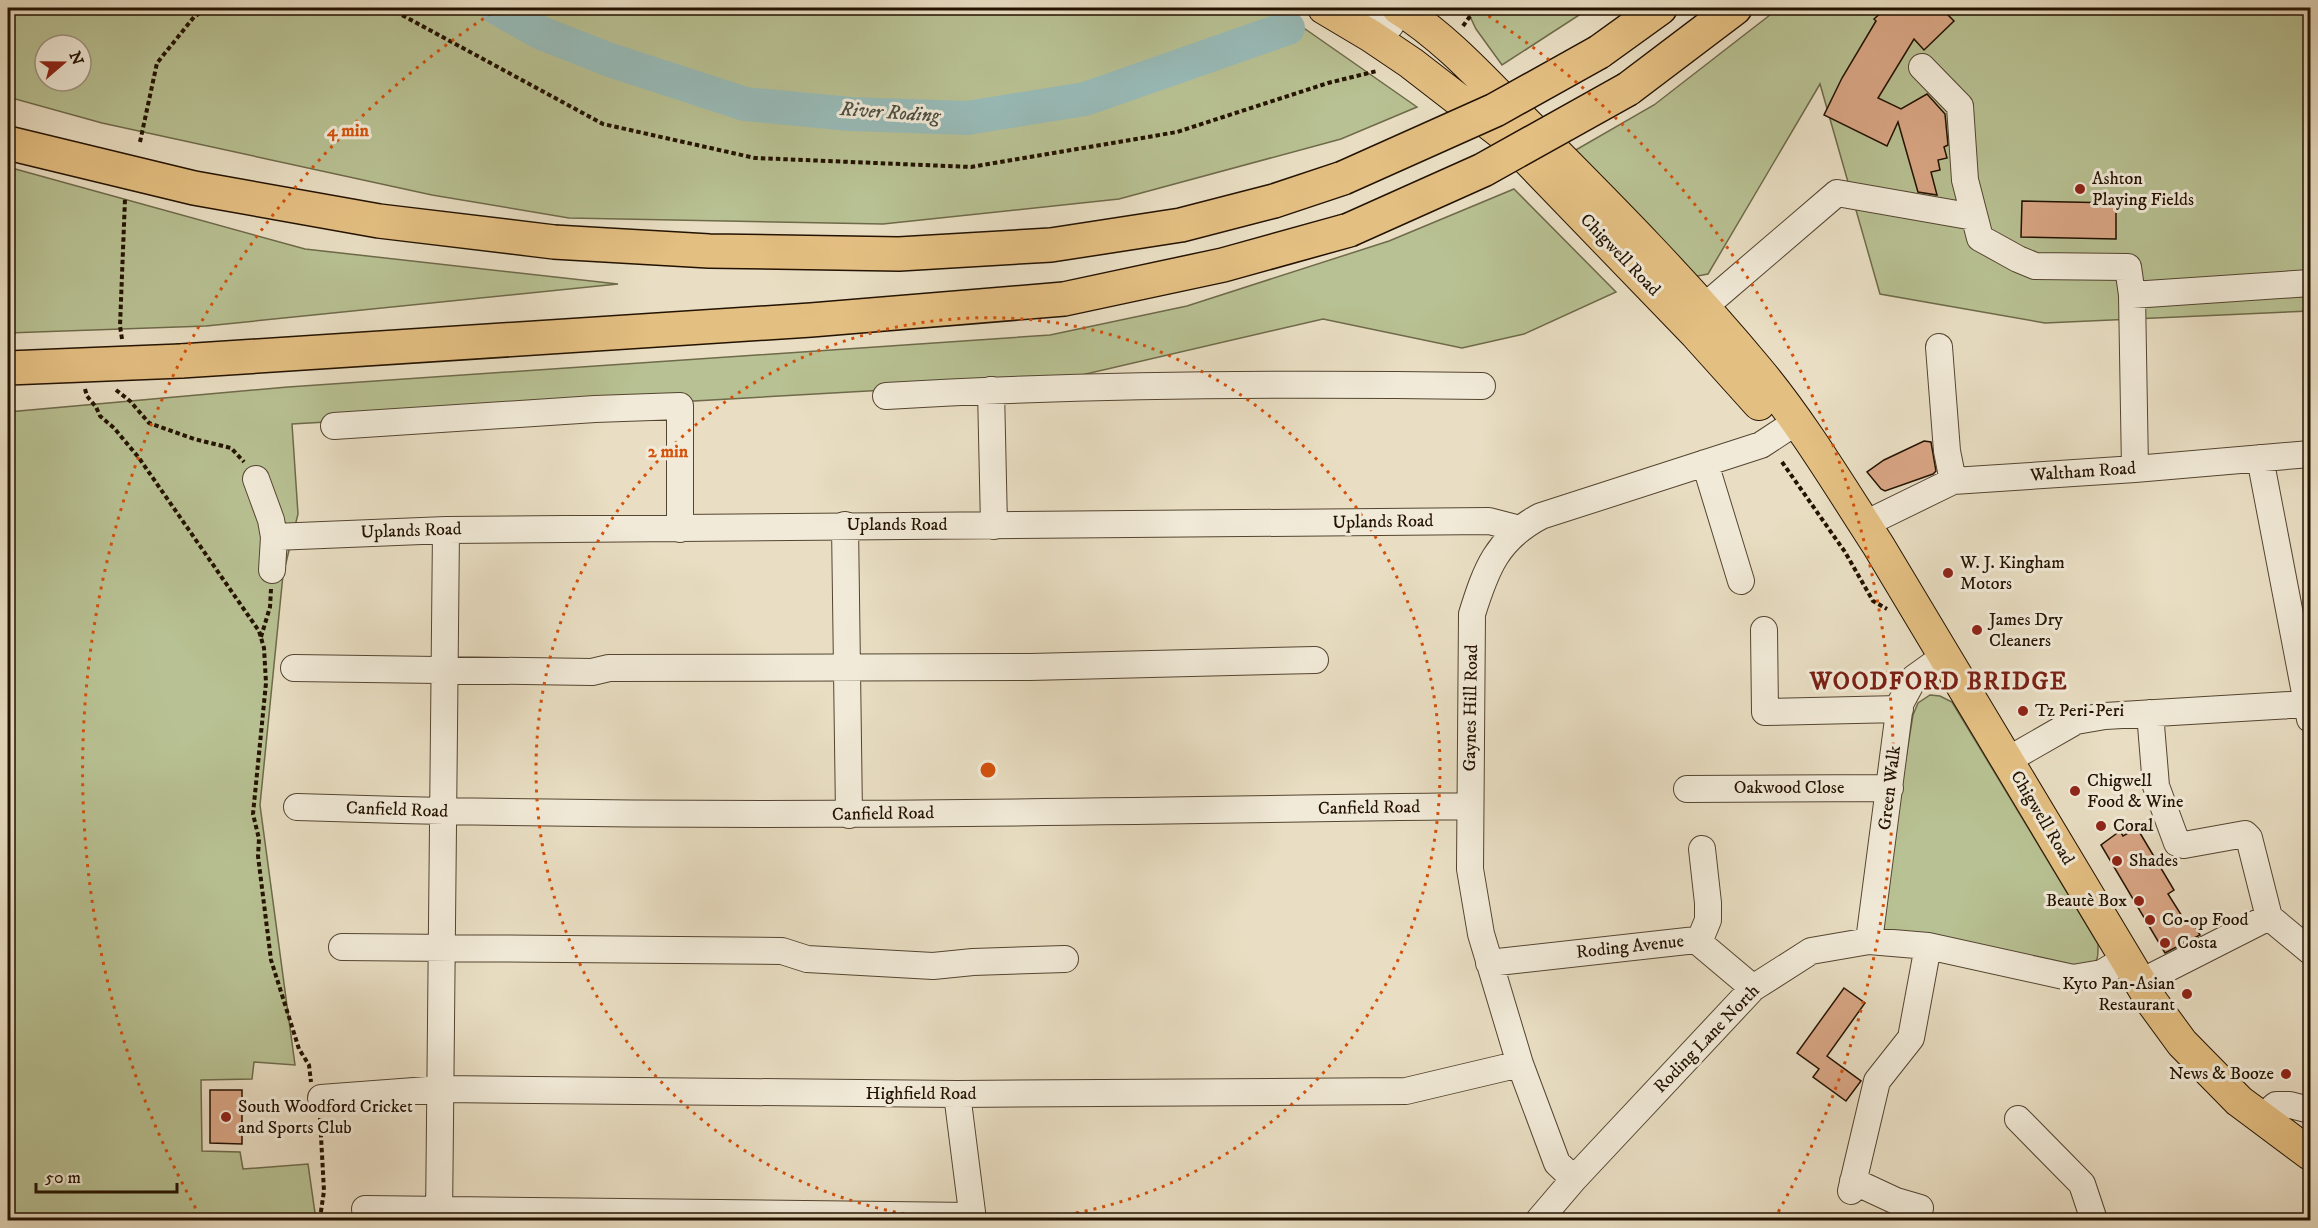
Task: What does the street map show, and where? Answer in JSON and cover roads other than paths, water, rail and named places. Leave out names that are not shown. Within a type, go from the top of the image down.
[{"type":"highway","points":[[8,143],[194,188],[379,221],[554,242],[709,251],[899,254],[1051,245],[1181,225],[1274,201],[1343,178],[1495,110],[1599,52],[1660,8]]},
{"type":"highway","points":[[8,368],[181,361],[811,320],[1064,299],[1222,265],[1349,230],[1483,170],[1628,89],[1735,8]]},
{"type":"main road","name":"Chigwell Road","points":[[1323,8],[1388,13],[1456,54],[1608,205],[1704,307],[1757,370],[1791,426],[1848,498],[1865,524],[1946,655],[2152,1002],[2182,1042],[2239,1101],[2310,1154]]},
{"type":"main road","name":"Chigwell Road","points":[[1388,13],[1411,63],[1504,135],[1728,370],[1791,426]]},
{"type":"street","points":[[1922,67],[1960,106],[1965,180],[1980,238],[2035,266],[2128,267],[2132,295],[2135,469]]},
{"type":"street","points":[[1728,370],[1724,346],[1697,313],[1837,193],[1974,217]]},
{"type":"street","points":[[2132,295],[2310,283]]},
{"type":"street","points":[[1940,347],[1947,451],[1953,481]]},
{"type":"street","points":[[886,396],[991,390],[1212,384],[1482,387]]},
{"type":"street","points":[[991,390],[994,526]]},
{"type":"street","points":[[334,426],[595,409],[680,406],[680,529]]},
{"type":"street","name":"Gaynes Hill Road","points":[[1574,1179],[1557,1163],[1520,1064],[1481,934],[1470,869],[1472,614],[1484,575],[1493,557],[1520,530],[1540,516],[1761,445],[1791,426]]},
{"type":"street","name":"Waltham Road","points":[[1865,524],[1953,481],[2310,454]]},
{"type":"street","points":[[2007,760],[2076,721],[2104,716],[2150,713],[2309,712],[2260,458]]},
{"type":"street","points":[[1705,463],[1742,581]]},
{"type":"street","points":[[258,485],[271,520],[274,537],[272,570]]},
{"type":"street","name":"Uplands Road","points":[[274,537],[446,530],[1489,521],[1520,530]]},
{"type":"street","points":[[845,525],[849,815]]},
{"type":"street","points":[[439,1216],[446,530]]},
{"type":"street","points":[[1764,630],[1765,712],[1899,709]]},
{"type":"street","name":"Green Walk","points":[[1869,941],[1899,709],[1914,678],[1946,655]]},
{"type":"street","points":[[294,668],[592,672],[609,668],[1030,667],[1315,660]]},
{"type":"street","points":[[2150,713],[2156,786],[2177,843],[2184,845],[2245,834],[2249,838],[2269,917],[2310,951]]},
{"type":"street","name":"Oakwood Close","points":[[1687,789],[1890,788]]},
{"type":"street","name":"Canfield Road","points":[[297,807],[444,812],[849,815],[1470,806]]},
{"type":"street","points":[[1699,942],[1708,920],[1702,849]]},
{"type":"street","name":"Roding Lane North","points":[[1539,1221],[1574,1179],[1753,988],[1811,951],[1869,941],[1928,946],[2073,978],[2134,970],[2269,917]]},
{"type":"street","name":"Roding Avenue","points":[[1489,963],[1696,940],[1753,988]]},
{"type":"street","points":[[1920,1208],[1852,1186],[1877,1081],[1911,1038],[1928,946]]},
{"type":"street","points":[[342,947],[782,951],[807,959],[933,966],[973,962],[1065,959]]},
{"type":"street","name":"Highfield Road","points":[[317,1099],[441,1089],[957,1094],[1406,1091],[1520,1064]]},
{"type":"street","points":[[365,1209],[439,1216],[972,1218],[957,1094]]},
{"type":"street","points":[[2262,1117],[2276,1105],[2310,1110]]},
{"type":"street","points":[[2018,1119],[2082,1184],[2094,1221]]},
{"type":"waterway","name":"River Roding","points":[[497,8],[541,33],[610,60],[745,104],[851,114],[967,118],[1085,99],[1288,28]]},
{"type":"place","name":"Ashton Playing Fields","points":[[2080,189]]},
{"type":"place","name":"W. J. Kingham Motors","points":[[1948,573]]},
{"type":"place","name":"James Dry Cleaners","points":[[1977,630]]},
{"type":"place","name":"Tz Peri-Peri","points":[[2023,711]]},
{"type":"place","name":"Chigwell Food & Wine","points":[[2075,791]]},
{"type":"place","name":"Coral","points":[[2101,826]]},
{"type":"place","name":"Shades","points":[[2117,861]]},
{"type":"place","name":"Beautè Box","points":[[2139,901]]},
{"type":"place","name":"Co-op Food","points":[[2150,920]]},
{"type":"place","name":"Costa","points":[[2165,943]]},
{"type":"place","name":"Kyto Pan-Asian Restaurant","points":[[2187,994]]},
{"type":"place","name":"News & Booze","points":[[2286,1074]]},
{"type":"place","name":"South Woodford Cricket and Sports Club","points":[[226,1117]]},
{"type":"district","name":"WOODFORD BRIDGE","points":[[1939,682]]}]
